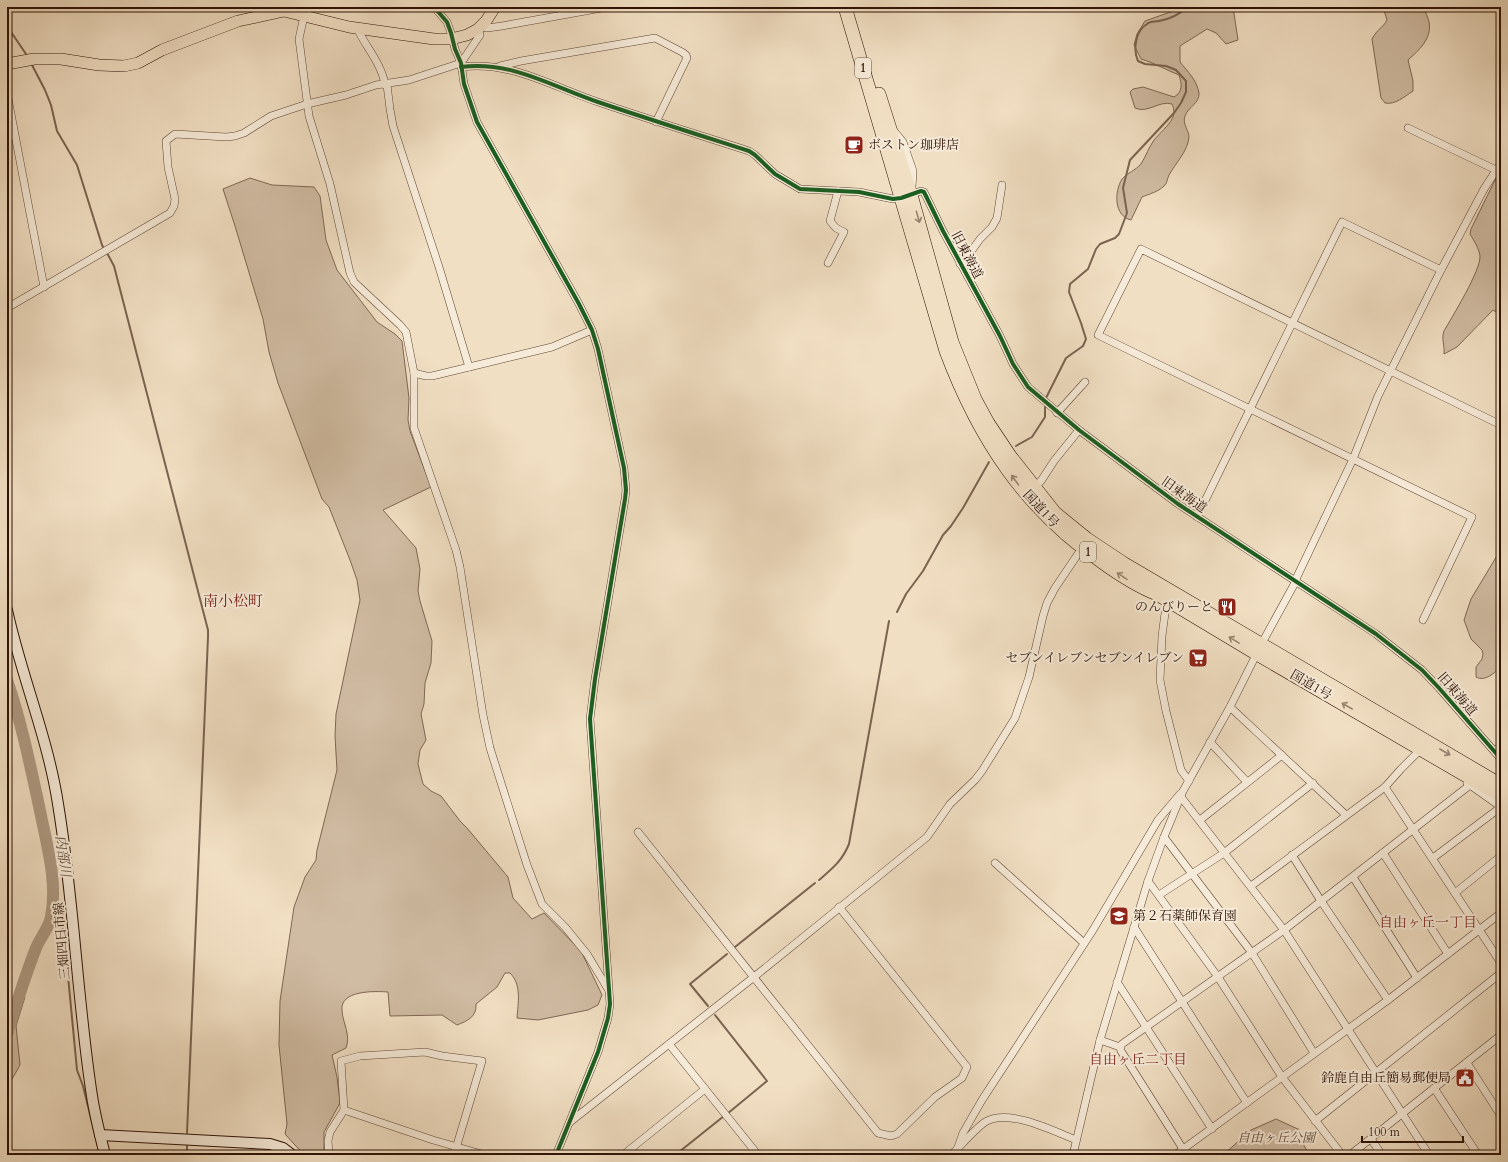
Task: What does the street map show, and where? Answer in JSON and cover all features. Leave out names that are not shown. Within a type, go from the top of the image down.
[{"type":"highway","name":"国道1号","points":[[845,7],[911,194]]},
{"type":"highway","name":"国道1号","points":[[854,7],[880,97],[911,194],[935,315],[960,374],[980,427],[1015,480],[1045,516],[1082,548],[1140,587],[1157,594],[1167,594]]},
{"type":"highway","name":"国道1号","points":[[960,374],[988,423],[1010,456],[1055,513],[1087,539],[1167,594],[1259,648],[1501,785]]},
{"type":"highway","name":"国道1号","points":[[1259,648],[1421,749],[1501,796]]},
{"type":"main road","points":[[7,64],[34,59],[62,58],[99,65],[124,66],[138,63],[162,50],[238,21],[284,12],[357,28],[434,39],[451,38],[467,34],[480,27],[495,7]]},
{"type":"main road","name":"三畑四日市線","points":[[7,610],[50,762],[58,802],[72,900],[92,1097],[105,1155]]},
{"type":"main road","points":[[100,1135],[270,1144],[283,1148],[292,1155]]},
{"type":"street","points":[[289,7],[301,10],[304,16],[299,39],[307,104],[313,131],[330,184],[352,279],[406,332],[414,373],[413,424],[456,550],[460,567],[483,715],[490,748],[527,865],[542,904],[565,927],[587,954],[610,990]]},
{"type":"street","points":[[434,7],[447,22],[461,65],[464,84],[477,122],[592,330],[614,415],[625,479],[624,507],[596,673],[590,719],[610,1004],[608,1018],[598,1052],[556,1155]]},
{"type":"street","points":[[461,65],[480,35],[480,27],[487,28],[502,26],[607,7]]},
{"type":"street","points":[[357,28],[368,50],[378,64],[386,85],[393,126],[437,260],[469,367]]},
{"type":"street","points":[[498,67],[521,61],[655,38],[682,52],[687,58],[656,122]]},
{"type":"street","points":[[7,308],[162,218],[172,209],[175,198],[168,167],[166,141],[172,135],[235,136],[244,133],[271,116],[307,104],[346,95],[376,85],[386,85],[409,80],[461,65],[498,67],[521,73],[597,102],[749,151],[775,174],[800,189],[859,192],[893,199],[911,194],[913,171],[903,142],[890,126]]},
{"type":"street","points":[[7,93],[44,287]]},
{"type":"street","points":[[1408,128],[1496,170]]},
{"type":"street","points":[[1073,1155],[1100,1040],[1117,982],[1148,881],[1182,794],[1295,581],[1352,459],[1368,420],[1441,270],[1484,189],[1501,163]]},
{"type":"street","points":[[960,264],[997,218],[1002,186]]},
{"type":"street","points":[[828,264],[844,232],[836,228],[830,221],[838,191]]},
{"type":"street","name":"旧東海道","points":[[911,194],[924,192],[960,264],[1024,382],[1035,394],[1079,430],[1197,517],[1376,634],[1422,670],[1501,759]]},
{"type":"street","points":[[1197,517],[1342,222],[1441,270]]},
{"type":"street","points":[[1423,620],[1472,517],[1098,335],[1140,249],[1501,426]]},
{"type":"street","points":[[414,373],[432,376],[552,347],[592,330]]},
{"type":"street","points":[[1057,413],[1085,382]]},
{"type":"street","points":[[1034,487],[1041,481],[1054,461],[1079,430]]},
{"type":"street","points":[[570,1122],[754,977],[927,837],[950,804],[975,780],[982,771],[1015,718],[1029,677],[1042,616],[1047,603],[1055,588],[1082,548]]},
{"type":"street","points":[[1167,594],[1162,636],[1160,680],[1166,711],[1181,770],[1189,781]]},
{"type":"street","points":[[1230,706],[1346,815]]},
{"type":"street","points":[[1210,742],[1247,782]]},
{"type":"street","points":[[1495,752],[1501,745]]},
{"type":"street","points":[[1251,886],[1385,787],[1400,769],[1421,749]]},
{"type":"street","points":[[1200,820],[1282,755]]},
{"type":"street","points":[[1433,858],[1501,807],[1452,772],[1436,758]]},
{"type":"street","points":[[1159,895],[1224,852],[1313,784]]},
{"type":"street","points":[[1120,1047],[1122,1044],[1284,930],[1470,785]]},
{"type":"street","points":[[1385,787],[1501,963]]},
{"type":"street","points":[[1182,794],[1284,930],[1429,1155]]},
{"type":"street","points":[[954,1153],[963,1133],[982,1100],[1084,943],[1158,820],[1182,794]]},
{"type":"street","points":[[638,832],[878,1133],[891,1136],[904,1129],[935,1097],[962,1078],[967,1067],[839,907]]},
{"type":"street","points":[[1164,837],[1252,953],[1314,1053]]},
{"type":"street","points":[[1383,853],[1448,954]]},
{"type":"street","points":[[1292,855],[1321,901],[1388,1000]]},
{"type":"street","points":[[1455,893],[1501,856]]},
{"type":"street","points":[[995,863],[1084,943]]},
{"type":"street","points":[[1353,877],[1417,978]]},
{"type":"street","points":[[1148,881],[1218,977],[1282,1077],[1342,1155]]},
{"type":"street","points":[[1176,1155],[1388,1000],[1501,913]]},
{"type":"street","points":[[1134,927],[1247,1103]]},
{"type":"street","points":[[1315,1120],[1501,973]]},
{"type":"street","points":[[1117,982],[1212,1129]]},
{"type":"street","points":[[1350,1155],[1500,1037]]},
{"type":"street","points":[[1100,1040],[1120,1047],[1183,1149]]},
{"type":"street","points":[[669,1044],[758,1155]]},
{"type":"street","points":[[329,1155],[328,1141],[330,1132],[344,1110],[341,1061],[360,1056],[425,1052],[442,1056],[482,1061],[454,1155]]},
{"type":"street","points":[[1467,1063],[1501,1116]]},
{"type":"street","points":[[1434,1088],[1478,1155]]},
{"type":"street","points":[[623,1155],[705,1089]]},
{"type":"street","points":[[344,1110],[456,1148],[485,1155]]},
{"type":"street","points":[[954,1153],[986,1121],[995,1118],[1032,1122],[1076,1140]]},
{"type":"street","points":[[1371,1138],[1382,1155]]},
{"type":"green space","points":[[1180,7],[1233,7],[1238,40],[1226,44],[1216,33],[1207,29],[1180,46],[1180,62],[1194,80],[1199,93],[1198,100],[1184,119],[1189,134],[1188,142],[1165,185],[1162,188],[1142,197],[1131,220],[1125,218],[1121,214],[1117,203],[1119,184],[1124,177],[1141,164],[1154,140],[1172,119],[1174,111],[1172,104],[1167,103],[1144,109],[1135,108],[1130,92],[1133,89],[1143,87],[1174,97],[1179,93],[1181,85],[1179,75],[1141,59],[1134,45],[1137,34],[1145,21]]},
{"type":"green space","points":[[1383,7],[1424,7],[1429,20],[1429,34],[1427,39],[1408,60],[1413,81],[1413,91],[1392,103],[1385,103],[1381,98],[1372,39],[1387,20]]},
{"type":"green space","points":[[1501,168],[1501,315],[1493,310],[1457,347],[1444,354],[1444,331],[1465,294],[1479,263],[1480,256],[1470,234],[1471,229]]},
{"type":"green space","points":[[250,178],[272,185],[314,187],[320,196],[326,240],[337,270],[377,322],[395,334],[402,341],[409,398],[408,420],[410,431],[431,487],[383,510],[416,548],[420,569],[418,591],[432,641],[431,663],[425,683],[424,704],[421,714],[426,740],[420,750],[418,764],[423,784],[431,791],[441,796],[460,821],[508,877],[513,898],[532,919],[544,913],[581,951],[602,995],[598,1005],[588,1010],[538,1020],[517,1018],[518,989],[514,978],[510,973],[505,973],[497,987],[476,1004],[475,1012],[471,1018],[457,1025],[442,1015],[390,1016],[388,992],[367,992],[352,995],[346,999],[343,1004],[342,1011],[348,1039],[346,1048],[332,1055],[337,1077],[340,1103],[324,1132],[324,1155],[304,1155],[285,1134],[287,1124],[279,1045],[280,1001],[294,907],[305,877],[316,860],[317,850],[337,770],[335,736],[336,714],[360,600],[357,580],[350,560],[329,507],[322,499],[278,383],[269,352],[263,319],[223,189]]},
{"type":"green space","points":[[1501,549],[1501,666],[1490,676],[1486,678],[1479,678],[1476,677],[1476,667],[1482,659],[1482,650],[1471,639],[1464,620],[1471,599]]},
{"type":"green space","points":[[20,995],[25,997],[16,1026],[20,1065],[7,1088],[7,1046]]},
{"type":"green space","name":"自由ヶ丘公園","points":[[1276,1119],[1300,1130],[1303,1144],[1308,1152],[1325,1151],[1328,1155],[1223,1155],[1251,1130]]},
{"type":"waterway","points":[[1046,398],[1066,358],[1083,346],[1086,339],[1069,292],[1070,284],[1088,269],[1096,249],[1100,244],[1115,238],[1119,234],[1127,213],[1123,188],[1130,160],[1174,113],[1186,92],[1186,81],[1176,70],[1166,66],[1145,64],[1138,61],[1136,57],[1136,41],[1140,31],[1148,23],[1171,18],[1187,7]]},
{"type":"waterway","points":[[7,26],[26,54]]},
{"type":"waterway","points":[[32,65],[51,105],[57,131],[77,165],[104,249]]},
{"type":"waterway","points":[[107,253],[114,266],[208,630],[187,1133]]},
{"type":"waterway","points":[[1016,446],[1032,437],[1045,417],[1045,407]]},
{"type":"waterway","points":[[897,612],[906,594],[923,571],[943,535],[963,508],[989,462]]},
{"type":"waterway","points":[[819,880],[840,860],[849,844],[889,621]]},
{"type":"waterway","name":"内部川","points":[[7,680],[21,727],[48,847],[53,890],[53,903],[50,921],[32,959],[7,1034]]},
{"type":"waterway","points":[[51,868],[64,934],[77,1070],[83,1086],[100,1155]]},
{"type":"waterway","points":[[735,947],[815,883]]},
{"type":"waterway","points":[[708,1006],[690,984],[727,954]]},
{"type":"waterway","points":[[715,1015],[767,1081],[727,1114]]},
{"type":"waterway","points":[[681,1155],[679,1152],[724,1116]]},
{"type":"waterway","points":[[187,1146],[187,1155]]},
{"type":"cycle path","points":[[434,7],[447,22],[461,63],[464,84],[477,122],[579,304],[592,330],[598,349],[624,468],[626,490],[625,499],[595,679],[590,719],[610,1004],[608,1018],[598,1052],[556,1155]]},
{"type":"cycle path","points":[[461,67],[497,67],[514,71],[548,82],[598,102],[749,151],[775,174],[800,189],[859,192],[893,199],[901,198],[921,191],[924,192],[943,231],[1000,336],[1013,364],[1028,387],[1079,430],[1178,504],[1376,634],[1422,670],[1501,759]]},
{"type":"place","name":"ボストン珈琲店","points":[[854,145]]},
{"type":"place","name":"のんびりーと","points":[[1227,607]]},
{"type":"place","name":"セブンイレブンセブンイレブン","points":[[1198,658]]},
{"type":"place","name":"第２石薬師保育園","points":[[1119,916]]},
{"type":"place","name":"鈴鹿自由丘簡易郵便局","points":[[1465,1078]]},
{"type":"district","name":"南小松町","points":[[233,601]]},
{"type":"district","name":"自由ヶ丘一丁目","points":[[1428,922]]},
{"type":"district","name":"自由ヶ丘二丁目","points":[[1138,1059]]}]
